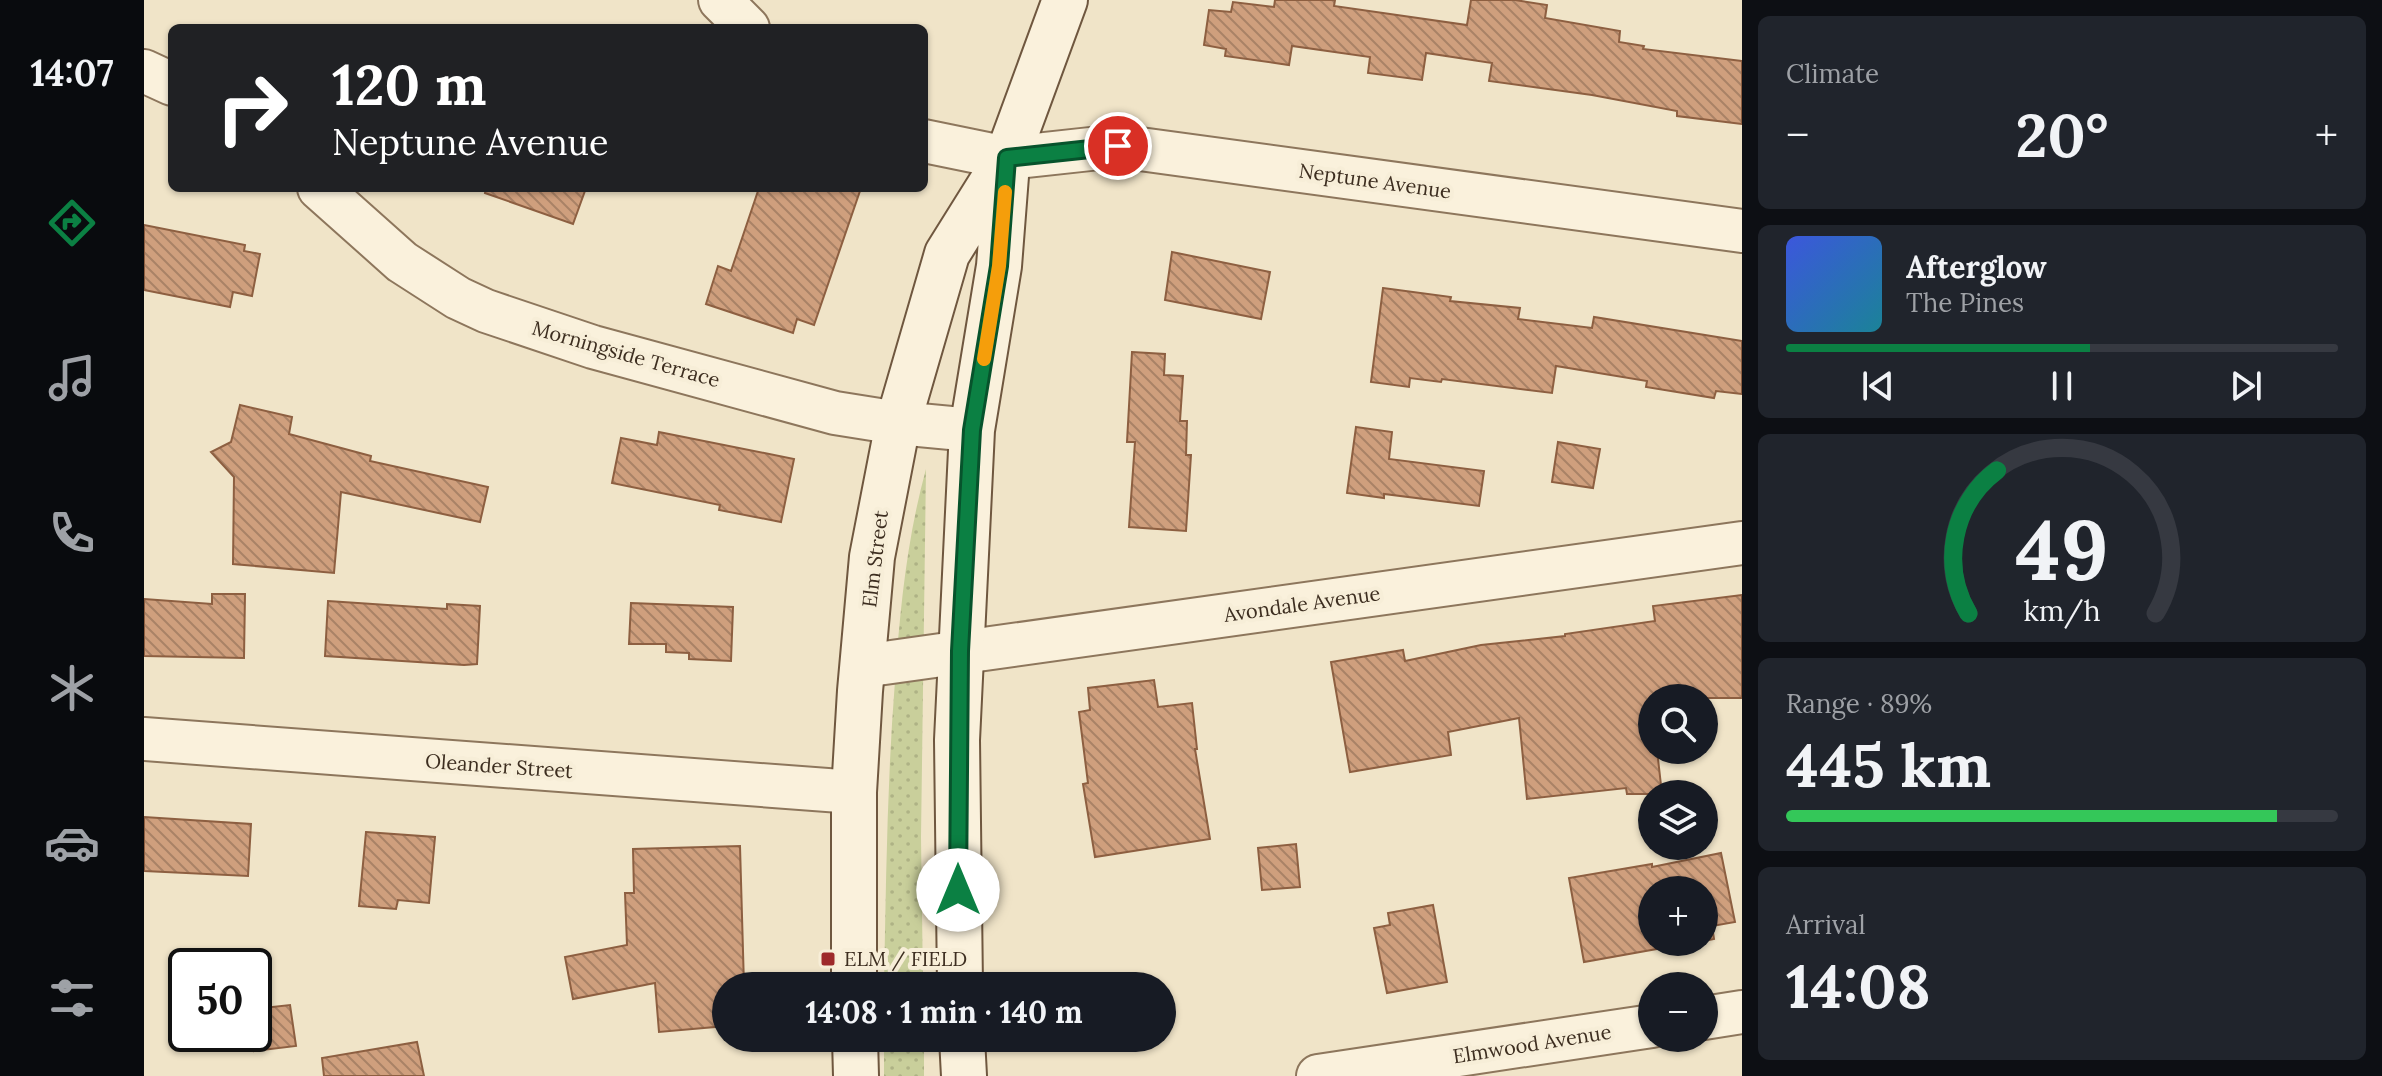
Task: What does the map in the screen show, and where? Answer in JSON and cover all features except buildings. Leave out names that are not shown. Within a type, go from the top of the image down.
[{"type":"main road","name":"Elm Street","points":[[854,972],[854,792],[863,666],[872,557],[898,423],[947,254],[1007,158],[1065,0]]},
{"type":"main road","name":"Elm Street","points":[[960,972],[957,830],[960,651],[972,430],[999,266],[1007,158]]},
{"type":"main road","points":[[855,1052],[856,1076]]},
{"type":"main road","points":[[963,1052],[964,1076]]},
{"type":"street","points":[[720,0],[744,24]]},
{"type":"street","points":[[144,71],[168,82]]},
{"type":"street","name":"Neptune Avenue","points":[[928,142],[1007,158],[1118,146],[1742,231]]},
{"type":"street","name":"Morningside Terrace","points":[[323,192],[420,275],[486,311],[593,347],[835,413],[972,430]]},
{"type":"street","name":"Avondale Avenue","points":[[863,666],[1742,543]]},
{"type":"street","name":"Oleander Street","points":[[144,739],[854,792]]},
{"type":"street","points":[[1718,1016],[1742,1012]]},
{"type":"street","name":"Elmwood Avenue","points":[[1318,1076],[1638,1028]]},
{"type":"green space","points":[[926,469],[921,837],[923,972],[884,972],[892,719],[902,600]]},
{"type":"green space","points":[[884,1052],[924,1052],[924,1076],[884,1076]]},
{"type":"slow traffic","points":[[984,359],[999,266],[1005,192]]},
{"type":"place","name":"ELM / FIELD","points":[[828,959]]},
{"type":"route","points":[[958,890],[957,740],[972,430],[999,266],[1007,158],[1118,146]]}]
